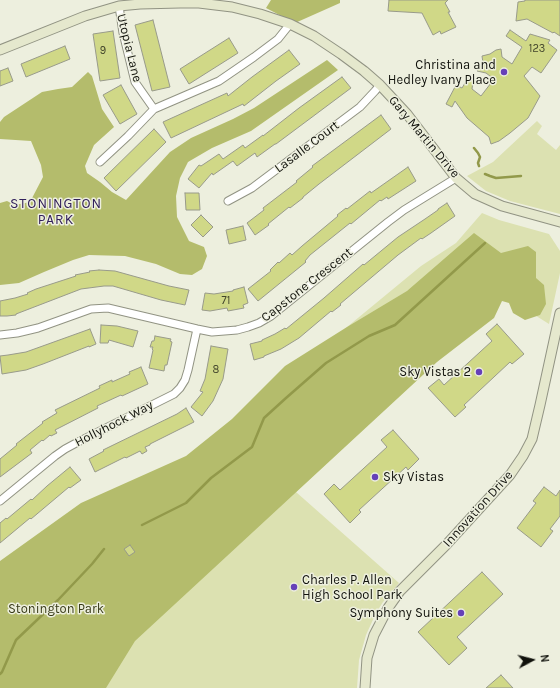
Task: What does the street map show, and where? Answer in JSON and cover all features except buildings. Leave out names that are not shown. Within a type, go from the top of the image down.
[{"type":"street","name":"Gary Martin Drive","points":[[0,50],[85,16],[119,6],[140,4],[199,3],[232,7],[260,14],[290,24],[314,36],[342,54],[380,85],[407,114],[456,178],[475,194],[502,206],[560,222]]},
{"type":"street","name":"Utopia Lane","points":[[119,6],[123,33],[135,82],[154,109]]},
{"type":"street","points":[[100,162],[154,109],[219,81],[278,39],[290,24]]},
{"type":"street","name":"Lasalle Court","points":[[228,201],[252,188],[360,107],[380,85]]},
{"type":"street","name":"Capstone Crescent","points":[[0,334],[17,333],[38,328],[91,309],[108,308],[212,332],[237,330],[254,325],[271,316],[404,210],[456,178]]},
{"type":"street","name":"Innovation Drive","points":[[365,688],[367,658],[374,635],[388,608],[400,591],[510,475],[532,439],[560,313]]},
{"type":"street","name":"Hollyhock Way","points":[[0,501],[66,449],[174,394],[180,388],[188,370],[197,329]]},
{"type":"green space","points":[[271,0],[340,0],[340,3],[295,23],[266,8]]},
{"type":"green space","points":[[327,60],[338,70],[251,131],[212,148],[188,162],[180,178],[176,196],[177,217],[189,241],[204,247],[207,256],[202,269],[192,275],[180,274],[156,264],[125,256],[89,255],[73,260],[19,283],[0,285],[0,203],[7,201],[15,205],[30,202],[43,177],[41,165],[31,141],[0,139],[0,122],[4,117],[42,92],[72,87],[88,72],[92,76],[102,109],[114,127],[94,145],[85,166],[87,173],[112,192],[126,200],[170,152],[191,138],[254,108]]},
{"type":"green space","points":[[537,121],[542,126],[537,134],[556,150],[560,145],[560,214],[510,201],[486,191],[467,176],[493,162]]},
{"type":"green space","points":[[482,213],[499,220],[549,234],[560,251],[560,273],[549,324],[506,297],[296,492],[399,583],[376,613],[366,635],[359,660],[357,688],[0,688],[220,446],[347,327],[421,266],[456,243]]},
{"type":"green space","name":"Stonington Park","points":[[474,233],[501,253],[528,246],[536,252],[536,278],[544,285],[546,304],[540,315],[525,320],[513,313],[509,303],[502,301],[494,318],[437,362],[135,641],[106,688],[0,688],[0,561],[81,503],[186,456],[232,419],[285,366],[407,291]]},
{"type":"waterway","points":[[474,148],[480,157],[478,163],[479,166]]},
{"type":"waterway","points":[[485,174],[496,178],[521,176]]},
{"type":"waterway","points":[[142,525],[186,503],[211,478],[252,447],[264,418],[326,363],[369,336],[395,325],[485,243]]},
{"type":"waterway","points":[[0,674],[16,640],[58,600],[104,549]]},
{"type":"place","name":"Christina and Hedley Ivany Place","points":[[504,72]]},
{"type":"place","name":"Sky Vistas 2","points":[[479,372]]},
{"type":"place","name":"Sky Vistas","points":[[375,477]]},
{"type":"place","name":"Charles P. Allen High School Park","points":[[294,587]]},
{"type":"place","name":"Symphony Suites","points":[[461,613]]},
{"type":"district","name":"STONINGTON PARK","points":[[56,212]]}]
